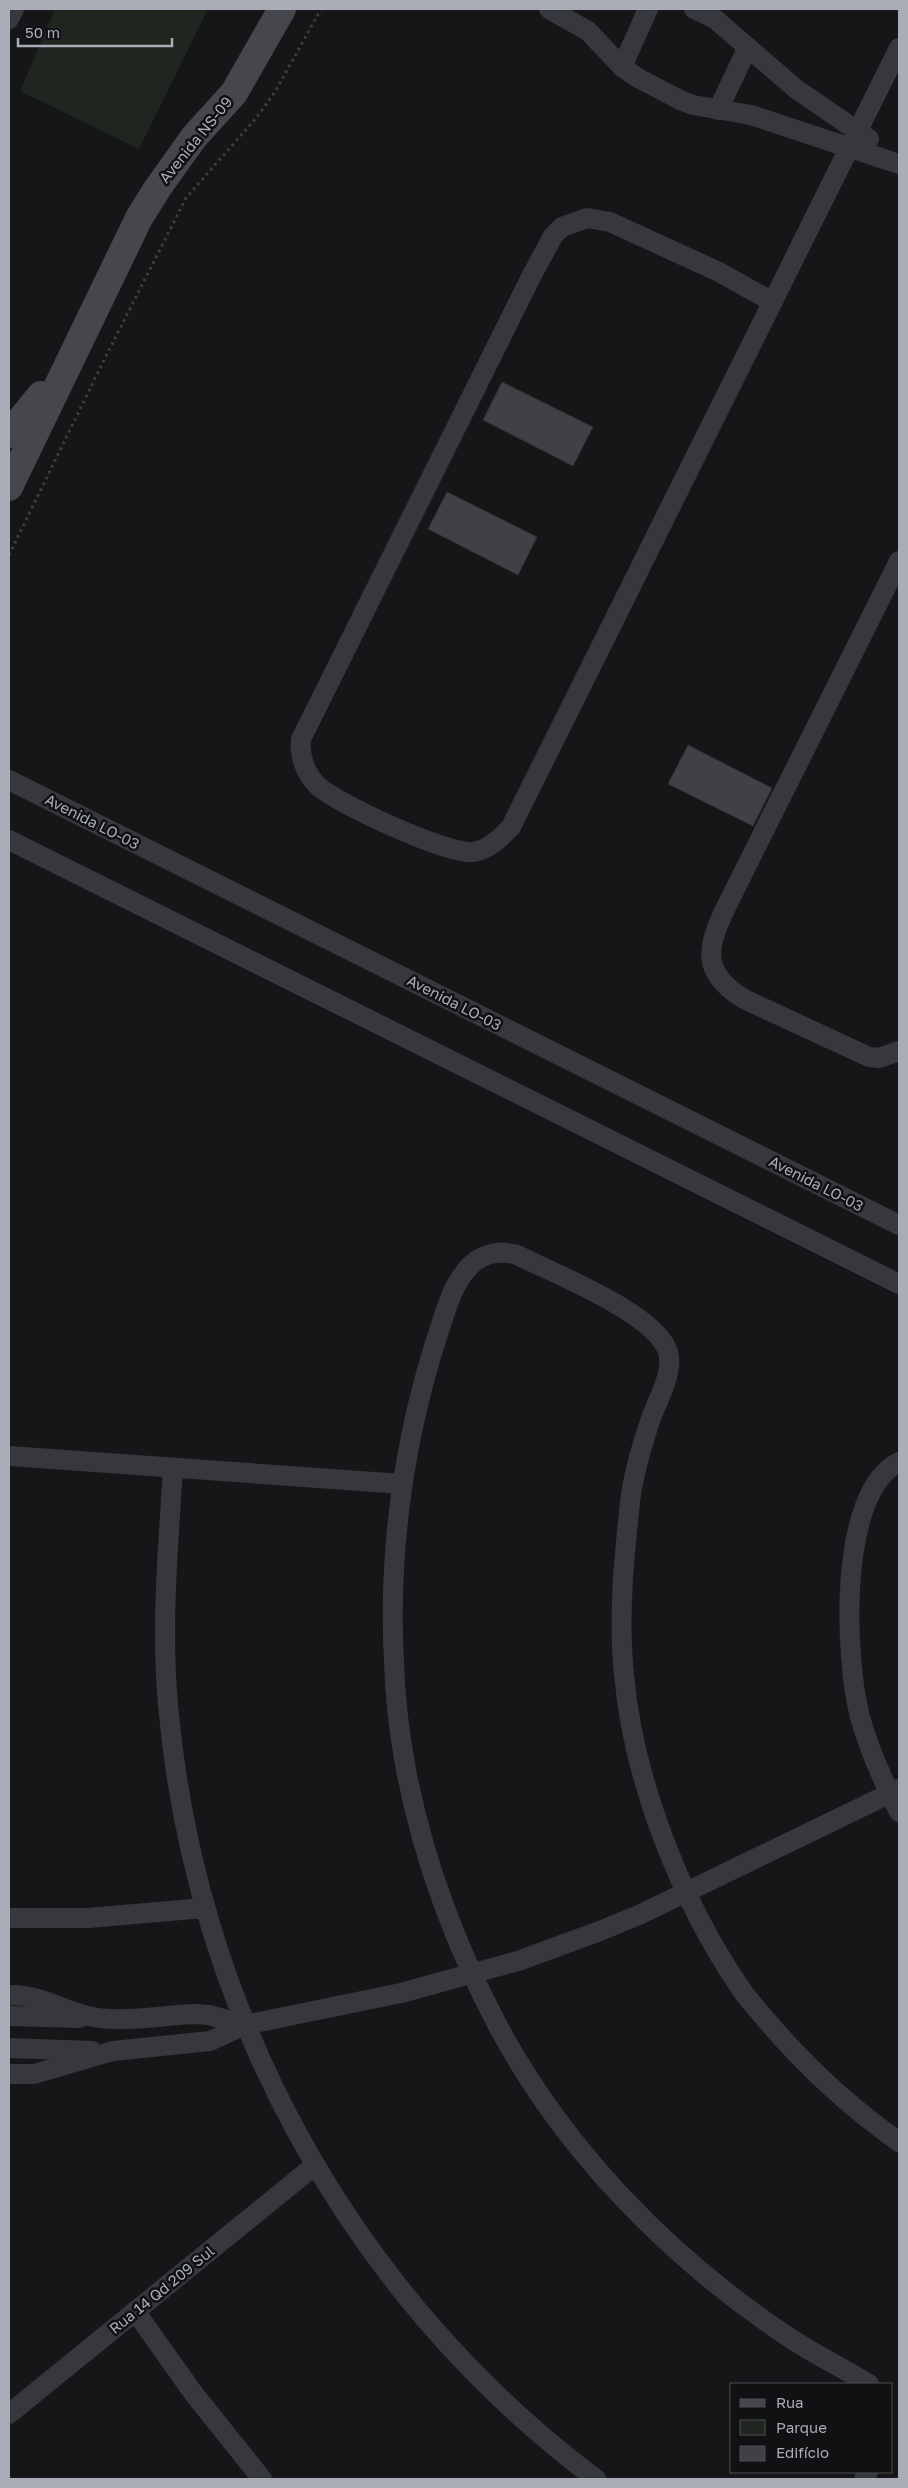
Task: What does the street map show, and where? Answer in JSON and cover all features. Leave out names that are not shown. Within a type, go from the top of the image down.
[{"type":"street","points":[[9,19],[14,9]]},
{"type":"street","name":"Avenida NS-09","points":[[9,487],[123,249],[157,188],[194,137],[234,93],[282,9]]},
{"type":"street","points":[[550,9],[588,31],[622,67],[638,78],[693,106],[751,115],[855,140]]},
{"type":"street","points":[[622,67],[648,9]]},
{"type":"street","points":[[694,9],[716,20],[855,140],[899,164]]},
{"type":"street","points":[[718,110],[748,47]]},
{"type":"street","points":[[771,301],[718,272],[610,222],[587,218],[571,222],[556,232],[532,274],[447,443],[301,739],[301,754],[308,772],[321,789],[403,831],[448,850],[480,851],[498,841],[511,827],[771,301],[855,140],[899,48]]},
{"type":"street","name":"Avenida NS-09","points":[[9,434],[72,354]]},
{"type":"street","points":[[899,560],[728,903],[711,946],[712,962],[719,979],[730,990],[744,999],[869,1057],[879,1058],[899,1051]]},
{"type":"street","name":"Avenida LO-03","points":[[9,780],[899,1226]]},
{"type":"street","points":[[9,840],[899,1284]]},
{"type":"street","points":[[867,2383],[796,2342],[746,2308],[690,2263],[643,2218],[598,2168],[546,2104],[510,2046],[473,1973],[436,1885],[414,1810],[404,1761],[394,1662],[394,1599],[402,1484],[420,1396],[448,1306],[468,1268],[481,1258],[502,1252],[517,1254],[632,1313],[652,1327],[662,1340],[669,1354],[670,1364],[640,1456],[631,1495],[623,1584],[623,1672],[635,1748],[661,1833],[711,1939],[742,1990],[780,2036],[828,2086],[868,2120],[899,2142]]},
{"type":"street","points":[[9,1456],[402,1484]]},
{"type":"street","points":[[899,1462],[890,1466],[878,1478],[864,1511],[853,1562],[848,1629],[851,1669],[860,1716],[872,1755],[895,1792],[899,1812]]},
{"type":"street","points":[[173,1469],[165,1642],[168,1704],[182,1811],[204,1908],[232,1994],[245,2026],[278,2100],[314,2166],[375,2257],[435,2331],[474,2372],[533,2429],[596,2479]]},
{"type":"street","points":[[9,2048],[107,2052],[199,2044],[245,2026],[401,1993],[518,1961],[600,1932],[688,1892],[895,1792]]},
{"type":"street","points":[[9,1918],[88,1918],[204,1908]]},
{"type":"street","points":[[9,1995],[38,1997],[85,2015],[103,2018]]},
{"type":"street","points":[[9,2016],[103,2018],[203,2014],[245,2026]]},
{"type":"street","points":[[9,2074],[34,2074],[107,2052]]},
{"type":"street","name":"Rua 14 Qd 209 Sul","points":[[9,2414],[314,2166]]},
{"type":"street","points":[[135,2311],[194,2394],[262,2479]]},
{"type":"path","points":[[9,555],[104,360],[186,198],[257,117],[276,90],[321,9]]},
{"type":"green space","points":[[55,9],[208,9],[139,149],[20,91]]},
{"type":"building","points":[[502,382],[593,427],[573,466],[483,420]]},
{"type":"building","points":[[447,492],[537,537],[518,575],[428,529]]},
{"type":"building","points":[[688,745],[772,788],[753,826],[668,784]]}]
